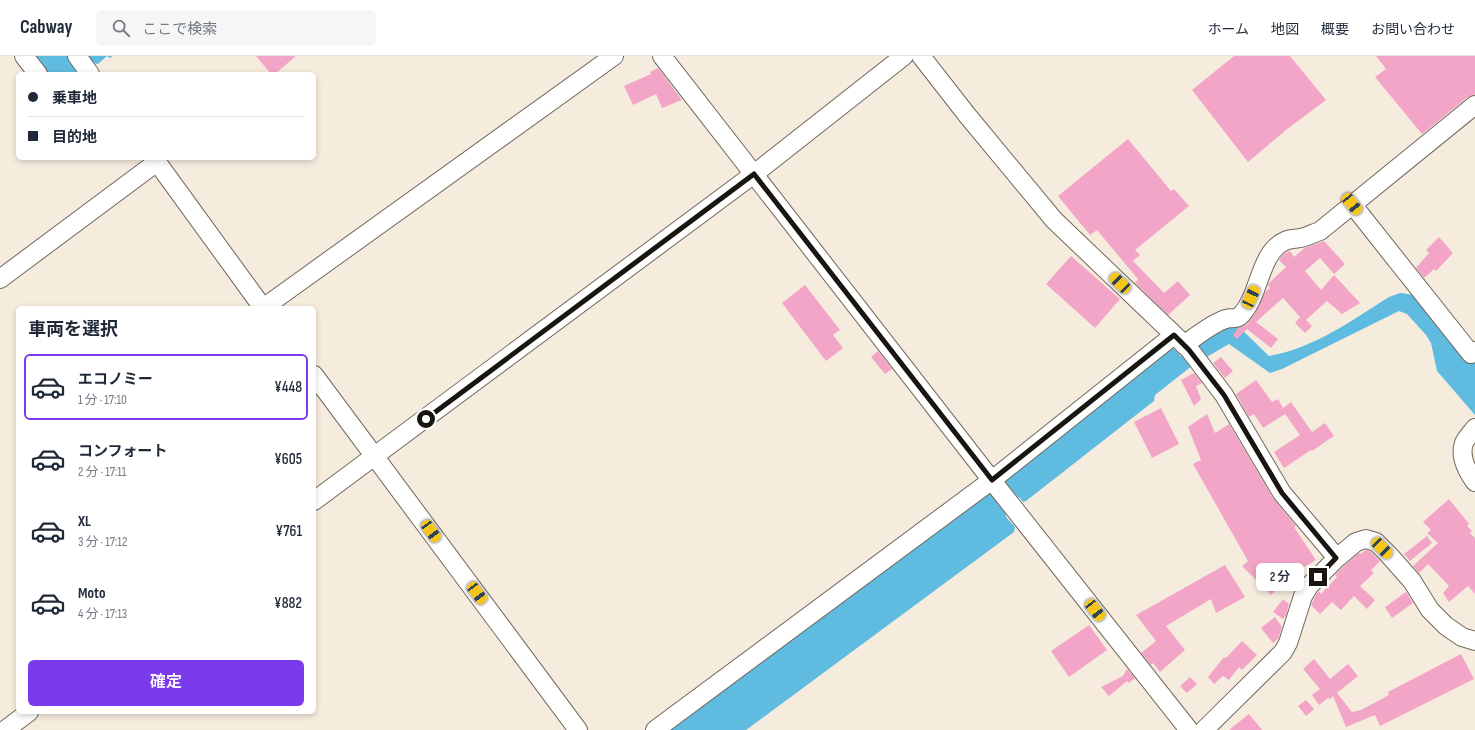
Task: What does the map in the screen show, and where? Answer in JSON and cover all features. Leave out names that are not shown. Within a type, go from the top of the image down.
[{"type":"street","points":[[24,56],[36,72]]},
{"type":"street","points":[[266,306],[614,56]]},
{"type":"street","points":[[662,56],[994,484],[1189,730]]},
{"type":"street","points":[[316,500],[754,174],[904,56]]},
{"type":"street","points":[[922,56],[967,115],[1054,220],[1179,340],[1224,395],[1282,493],[1336,558]]},
{"type":"street","points":[[655,730],[994,484],[1179,340],[1226,319],[1240,316],[1246,308],[1268,257],[1275,248],[1285,240],[1301,238],[1320,231],[1475,105]]},
{"type":"street","points":[[0,279],[156,160],[262,306]]},
{"type":"street","points":[[1352,204],[1471,354],[1475,351]]},
{"type":"street","points":[[316,378],[578,730]]},
{"type":"street","points":[[1475,428],[1464,443],[1463,457],[1467,471],[1475,482]]},
{"type":"street","points":[[1207,729],[1283,652],[1288,643],[1302,596],[1309,586],[1336,558],[1356,542],[1366,539],[1376,542],[1412,581],[1430,610],[1446,626],[1462,637],[1475,642]]},
{"type":"street","points":[[5,730],[26,714]]},
{"type":"water","points":[[33,56],[68,56],[70,58],[73,56],[107,56],[98,64],[94,63],[90,58],[76,67],[78,72],[45,72]]},
{"type":"water","points":[[1400,293],[1415,295],[1475,357],[1475,415],[1437,371],[1431,343],[1426,335],[1407,314],[1399,311],[1282,369],[1270,373],[1229,344],[1193,365],[1155,395],[1154,401],[1026,501],[1023,502],[1019,497],[1005,507],[1006,517],[1015,527],[1014,532],[746,730],[668,730],[987,493],[992,493],[1004,482],[1005,479],[1171,346],[1181,356],[1223,325],[1237,325],[1269,356],[1301,347],[1317,340],[1389,297]]},
{"type":"building","points":[[256,56],[296,56],[277,72],[269,72]]},
{"type":"building","points":[[1234,56],[1290,56],[1326,100],[1286,130],[1248,162],[1192,90]]},
{"type":"building","points":[[1376,56],[1475,56],[1475,95],[1468,97],[1422,134],[1375,77],[1386,69]]},
{"type":"building","points":[[658,68],[682,100],[662,108],[656,94],[633,105],[624,86],[651,74],[650,72]]},
{"type":"building","points":[[1128,139],[1171,191],[1174,189],[1189,206],[1135,250],[1140,255],[1133,261],[1164,293],[1178,281],[1190,295],[1168,315],[1135,283],[1138,279],[1097,230],[1090,235],[1058,196]]},
{"type":"building","points":[[1439,237],[1453,253],[1436,271],[1434,269],[1424,278],[1416,268],[1429,253],[1426,250]]},
{"type":"building","points":[[1324,241],[1345,264],[1334,274],[1320,258],[1305,271],[1321,290],[1334,275],[1360,303],[1342,314],[1327,301],[1306,320],[1312,326],[1305,333],[1295,323],[1300,317],[1283,298],[1256,322],[1278,339],[1271,348],[1247,329],[1237,339],[1233,335],[1238,328],[1247,324],[1255,314],[1265,292],[1270,288],[1268,286],[1269,283],[1286,267],[1279,260],[1284,254],[1290,251],[1294,257],[1306,247]]},
{"type":"building","points":[[1071,256],[1120,299],[1095,328],[1046,284]]},
{"type":"building","points":[[805,285],[840,330],[833,335],[843,348],[826,361],[782,303]]},
{"type":"building","points":[[878,351],[892,369],[885,374],[871,357]]},
{"type":"building","points":[[1221,357],[1233,371],[1225,378],[1213,363]]},
{"type":"building","points":[[1194,373],[1202,383],[1196,386],[1201,399],[1194,406],[1181,380]]},
{"type":"building","points":[[1256,380],[1272,402],[1278,399],[1283,408],[1291,402],[1312,432],[1325,423],[1334,436],[1284,468],[1274,452],[1300,435],[1285,414],[1263,428],[1254,414],[1249,417],[1236,394]]},
{"type":"building","points":[[1161,408],[1179,444],[1152,458],[1134,422]]},
{"type":"building","points":[[1207,414],[1215,433],[1229,424],[1273,498],[1296,526],[1294,527],[1316,560],[1293,574],[1271,595],[1242,566],[1248,561],[1193,464],[1201,460],[1188,427]]},
{"type":"building","points":[[1449,499],[1469,524],[1467,526],[1472,531],[1470,533],[1475,538],[1475,594],[1468,586],[1449,602],[1443,593],[1449,586],[1428,564],[1419,573],[1413,566],[1438,543],[1427,533],[1431,530],[1423,522]]},
{"type":"building","points":[[1427,536],[1432,543],[1410,561],[1404,554]]},
{"type":"building","points":[[1366,550],[1370,551],[1380,561],[1371,570],[1374,573],[1360,586],[1375,600],[1367,609],[1354,596],[1341,610],[1332,602],[1320,614],[1311,605],[1317,593],[1319,591],[1321,594],[1337,577],[1335,575],[1344,566],[1359,553],[1360,554]]},
{"type":"building","points":[[1225,565],[1245,597],[1216,613],[1211,599],[1166,626],[1185,650],[1160,672],[1153,663],[1151,665],[1141,653],[1156,641],[1136,615]]},
{"type":"building","points":[[1406,592],[1413,603],[1392,618],[1385,607]]},
{"type":"building","points":[[1283,599],[1289,604],[1286,615],[1283,619],[1273,612]]},
{"type":"building","points":[[1275,617],[1282,627],[1278,639],[1273,643],[1261,628]]},
{"type":"building","points":[[1089,625],[1107,650],[1069,677],[1051,651]]},
{"type":"building","points":[[1242,641],[1257,655],[1242,670],[1239,667],[1229,680],[1223,676],[1214,684],[1208,677],[1224,657],[1226,658]]},
{"type":"building","points":[[1461,654],[1474,679],[1380,726],[1375,715],[1346,727],[1333,696],[1319,705],[1312,695],[1320,689],[1303,669],[1314,659],[1330,679],[1348,664],[1358,676],[1337,693],[1352,712],[1361,710],[1389,695],[1388,692]]},
{"type":"building","points":[[1127,669],[1135,678],[1129,683],[1127,681],[1109,696],[1101,687],[1123,676]]},
{"type":"building","points":[[1190,677],[1197,684],[1187,693],[1180,686]]},
{"type":"building","points":[[1306,700],[1314,709],[1306,716],[1298,706]]},
{"type":"building","points":[[1249,714],[1262,730],[1229,730]]},
{"type":"route","points":[[426,419],[754,174],[992,480],[1174,335],[1189,350],[1224,395],[1282,493],[1336,558],[1318,577]]}]
